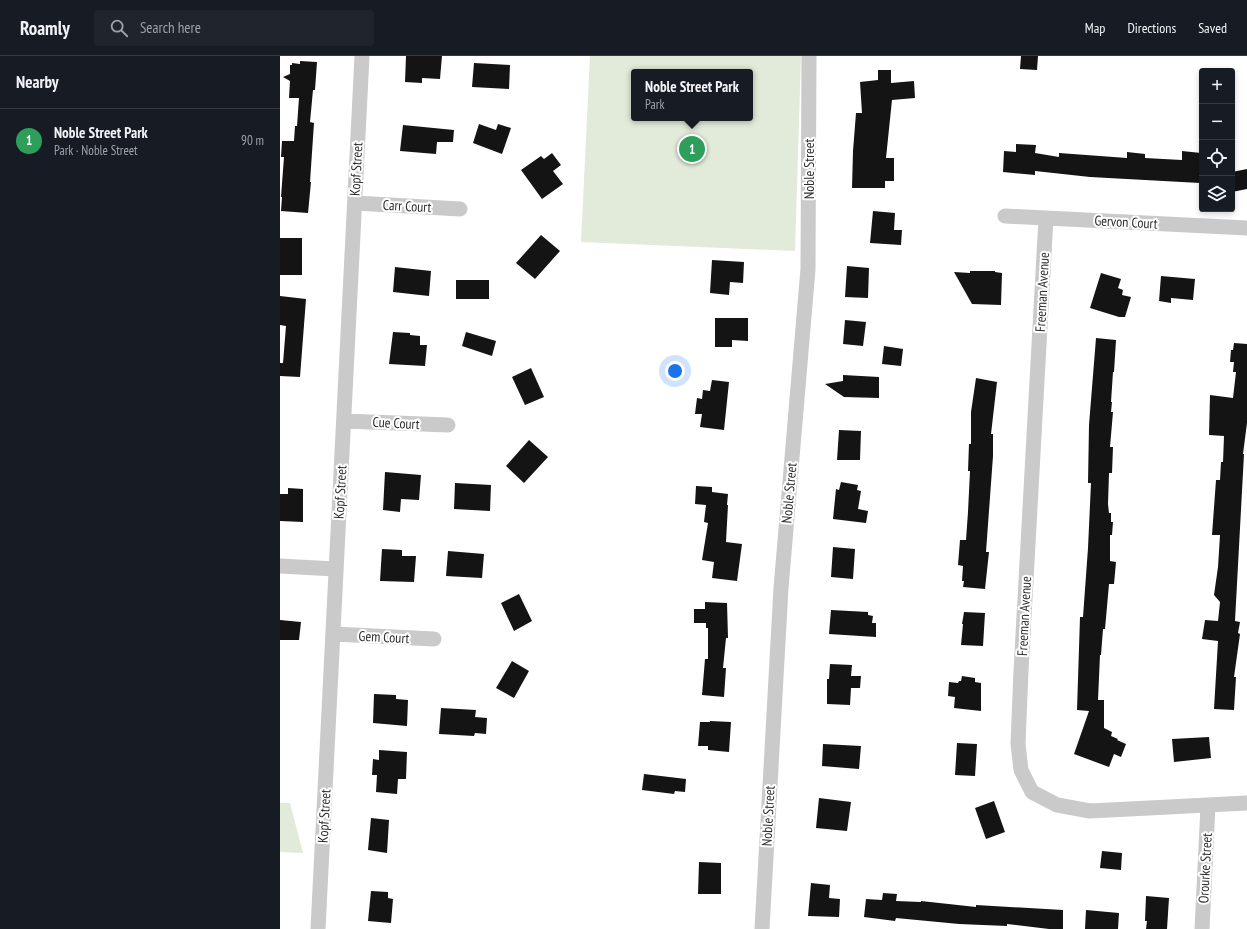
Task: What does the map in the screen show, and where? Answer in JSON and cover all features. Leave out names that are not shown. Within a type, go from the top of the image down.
[{"type":"street","name":"Kopf Street","points":[[318,929],[362,56]]},
{"type":"street","name":"Noble Street","points":[[762,929],[781,588],[808,269],[809,56]]},
{"type":"street","name":"Carr Court","points":[[355,203],[460,209]]},
{"type":"street","name":"Gervon Court","points":[[1005,216],[1247,228]]},
{"type":"street","name":"Freeman Avenue","points":[[1046,218],[1021,671],[1018,744],[1021,770],[1032,792],[1057,805],[1090,811],[1247,803]]},
{"type":"street","name":"Cue Court","points":[[344,421],[448,426]]},
{"type":"street","points":[[280,566],[336,569]]},
{"type":"street","name":"Gem Court","points":[[334,634],[434,639]]},
{"type":"street","name":"Orourke Street","points":[[1202,929],[1208,806]]},
{"type":"green space","points":[[590,56],[801,56],[795,251],[581,242]]},
{"type":"green space","points":[[280,803],[290,803],[303,853],[280,852]]},
{"type":"building","points":[[406,56],[442,56],[440,79],[422,78],[422,83],[405,82]]},
{"type":"building","points":[[1021,56],[1038,56],[1037,70],[1020,69]]},
{"type":"building","points":[[300,61],[317,62],[315,90],[313,90],[310,122],[314,123],[308,213],[281,211],[284,157],[281,157],[282,141],[294,141],[295,126],[297,126],[299,98],[289,98],[290,81],[283,77],[290,74],[290,65],[292,65],[292,63],[300,64]]},
{"type":"building","points":[[474,63],[510,65],[509,89],[472,87]]},
{"type":"building","points":[[878,70],[891,70],[891,83],[914,81],[915,98],[892,100],[886,158],[894,158],[894,181],[885,181],[885,188],[852,188],[856,113],[862,113],[860,82],[878,80]]},
{"type":"building","points":[[479,124],[496,130],[498,124],[511,128],[502,154],[473,143]]},
{"type":"building","points":[[403,125],[454,130],[453,142],[437,142],[436,154],[400,151]]},
{"type":"building","points":[[1016,144],[1036,145],[1035,153],[1059,157],[1059,153],[1127,158],[1127,152],[1145,154],[1145,158],[1182,160],[1182,151],[1199,153],[1199,183],[1090,177],[1035,171],[1035,175],[1003,172],[1004,151],[1016,152]]},
{"type":"building","points":[[552,153],[561,165],[553,171],[563,184],[542,199],[521,170],[541,156],[544,159]]},
{"type":"building","points":[[1247,169],[1247,189],[1235,191],[1235,171]]},
{"type":"building","points":[[873,211],[895,213],[894,230],[902,230],[901,245],[870,243]]},
{"type":"building","points":[[541,235],[560,251],[535,279],[516,263]]},
{"type":"building","points":[[280,238],[302,238],[302,275],[280,275]]},
{"type":"building","points":[[712,260],[744,262],[743,283],[730,282],[729,295],[710,293]]},
{"type":"building","points":[[847,266],[869,268],[868,298],[845,297]]},
{"type":"building","points":[[395,267],[431,271],[429,296],[393,292]]},
{"type":"building","points":[[970,271],[995,271],[1002,273],[1001,305],[972,304],[954,272],[970,273]]},
{"type":"building","points":[[1101,273],[1121,279],[1118,288],[1123,290],[1122,295],[1131,297],[1125,317],[1119,317],[1090,308]]},
{"type":"building","points":[[1161,276],[1195,279],[1193,300],[1171,298],[1171,303],[1159,301]]},
{"type":"building","points":[[456,280],[489,280],[489,299],[456,299]]},
{"type":"building","points":[[280,296],[306,299],[300,377],[280,376],[280,363],[283,363],[286,326],[280,325]]},
{"type":"building","points":[[715,318],[748,318],[748,341],[732,340],[732,347],[715,347]]},
{"type":"building","points":[[845,320],[866,322],[863,346],[843,344]]},
{"type":"building","points":[[393,332],[410,333],[410,335],[420,336],[420,345],[427,345],[425,366],[389,364]]},
{"type":"building","points":[[466,332],[496,341],[492,356],[462,346]]},
{"type":"building","points":[[1096,338],[1116,340],[1111,402],[1111,412],[1113,412],[1110,447],[1113,447],[1112,473],[1109,473],[1108,504],[1109,513],[1111,513],[1111,522],[1113,522],[1112,535],[1110,535],[1110,561],[1116,562],[1114,584],[1109,584],[1105,629],[1103,629],[1098,700],[1104,700],[1104,728],[1112,732],[1111,736],[1126,744],[1121,757],[1114,754],[1109,767],[1074,754],[1089,711],[1077,710],[1080,617],[1083,617],[1088,548],[1091,483],[1088,483],[1089,425]]},
{"type":"building","points":[[1234,343],[1247,344],[1247,423],[1243,454],[1235,621],[1240,622],[1238,633],[1240,634],[1234,677],[1236,677],[1234,710],[1214,709],[1218,641],[1202,639],[1205,620],[1218,621],[1220,602],[1214,595],[1220,535],[1212,535],[1216,480],[1220,480],[1221,462],[1223,462],[1224,436],[1209,435],[1210,395],[1233,398],[1236,372],[1233,372],[1234,362],[1230,362],[1231,350],[1233,350]]},
{"type":"building","points":[[884,346],[903,349],[901,366],[882,364]]},
{"type":"building","points":[[531,368],[544,397],[525,405],[512,377]]},
{"type":"building","points":[[843,375],[879,377],[879,398],[844,397],[825,384],[843,381]]},
{"type":"building","points":[[976,378],[997,382],[991,434],[993,434],[993,456],[986,552],[989,552],[985,589],[963,587],[963,566],[958,565],[960,540],[966,540],[970,471],[968,471],[969,444],[971,444],[971,412]]},
{"type":"building","points":[[712,380],[729,382],[724,430],[700,427],[702,414],[695,414],[697,398],[702,399],[703,390],[710,391]]},
{"type":"building","points":[[839,430],[861,431],[860,460],[837,460]]},
{"type":"building","points":[[529,440],[548,457],[524,483],[506,466]]},
{"type":"building","points":[[385,472],[421,475],[419,500],[401,499],[400,512],[383,510]]},
{"type":"building","points":[[841,482],[858,485],[857,490],[861,491],[858,509],[868,511],[866,523],[833,519],[836,489],[839,490]]},
{"type":"building","points":[[455,483],[491,485],[490,511],[454,509]]},
{"type":"building","points":[[696,486],[712,487],[712,492],[728,494],[726,542],[742,544],[737,581],[712,578],[714,562],[702,560],[708,523],[704,522],[706,505],[695,504]]},
{"type":"building","points":[[288,488],[303,489],[303,522],[280,521],[280,494],[288,494]]},
{"type":"building","points":[[833,547],[855,549],[853,579],[831,577]]},
{"type":"building","points":[[382,549],[402,550],[402,556],[416,556],[414,582],[380,581]]},
{"type":"building","points":[[448,551],[484,554],[482,578],[446,576]]},
{"type":"building","points":[[519,594],[532,621],[514,631],[501,603]]},
{"type":"building","points":[[705,602],[727,603],[728,638],[726,638],[723,668],[726,668],[724,697],[702,695],[705,659],[708,659],[708,628],[706,628],[706,623],[694,623],[694,609],[705,609]]},
{"type":"building","points":[[831,610],[868,612],[868,615],[873,616],[872,623],[876,623],[876,637],[829,634]]},
{"type":"building","points":[[964,612],[985,613],[983,646],[961,645]]},
{"type":"building","points":[[280,620],[301,622],[299,640],[280,640]]},
{"type":"building","points":[[512,661],[529,671],[514,698],[496,688]]},
{"type":"building","points":[[830,664],[852,665],[851,676],[861,676],[860,688],[851,688],[850,705],[827,704],[827,679],[829,679]]},
{"type":"building","points":[[962,676],[975,678],[975,682],[981,683],[981,711],[954,708],[955,697],[948,696],[949,682],[958,683],[961,681]]},
{"type":"building","points":[[374,694],[396,695],[396,699],[408,700],[407,726],[373,723]]},
{"type":"building","points":[[441,708],[476,710],[475,717],[487,718],[486,734],[475,733],[474,736],[439,734]]},
{"type":"building","points":[[700,722],[731,722],[729,752],[708,750],[708,746],[698,746]]},
{"type":"building","points":[[1209,737],[1211,758],[1174,762],[1172,739]]},
{"type":"building","points":[[957,743],[977,744],[975,776],[955,775]]},
{"type":"building","points":[[823,744],[861,746],[859,769],[822,766]]},
{"type":"building","points":[[379,750],[407,752],[406,779],[398,779],[397,794],[376,792],[377,775],[372,775],[373,759],[379,760]]},
{"type":"building","points":[[644,774],[686,779],[685,792],[675,791],[674,794],[642,790]]},
{"type":"building","points":[[819,798],[851,802],[847,831],[816,828]]},
{"type":"building","points":[[994,801],[1005,832],[986,839],[975,808]]},
{"type":"building","points":[[371,818],[389,820],[387,853],[368,850]]},
{"type":"building","points":[[1102,851],[1122,853],[1121,870],[1100,868]]},
{"type":"building","points":[[699,862],[721,863],[721,894],[698,894]]},
{"type":"building","points":[[811,883],[830,885],[829,898],[840,899],[839,917],[808,916]]},
{"type":"building","points":[[371,891],[388,892],[388,898],[393,899],[391,923],[368,921]]},
{"type":"building","points":[[883,893],[897,894],[896,901],[921,901],[976,907],[976,905],[1063,910],[1063,929],[1049,929],[1007,924],[1007,926],[959,924],[896,918],[895,921],[864,917],[866,899],[882,900]]},
{"type":"building","points":[[1146,896],[1169,898],[1167,929],[1146,929]]},
{"type":"building","points":[[1086,910],[1119,913],[1118,929],[1085,929]]},
{"type":"place","name":"Noble Street Park","points":[[692,149]]}]
